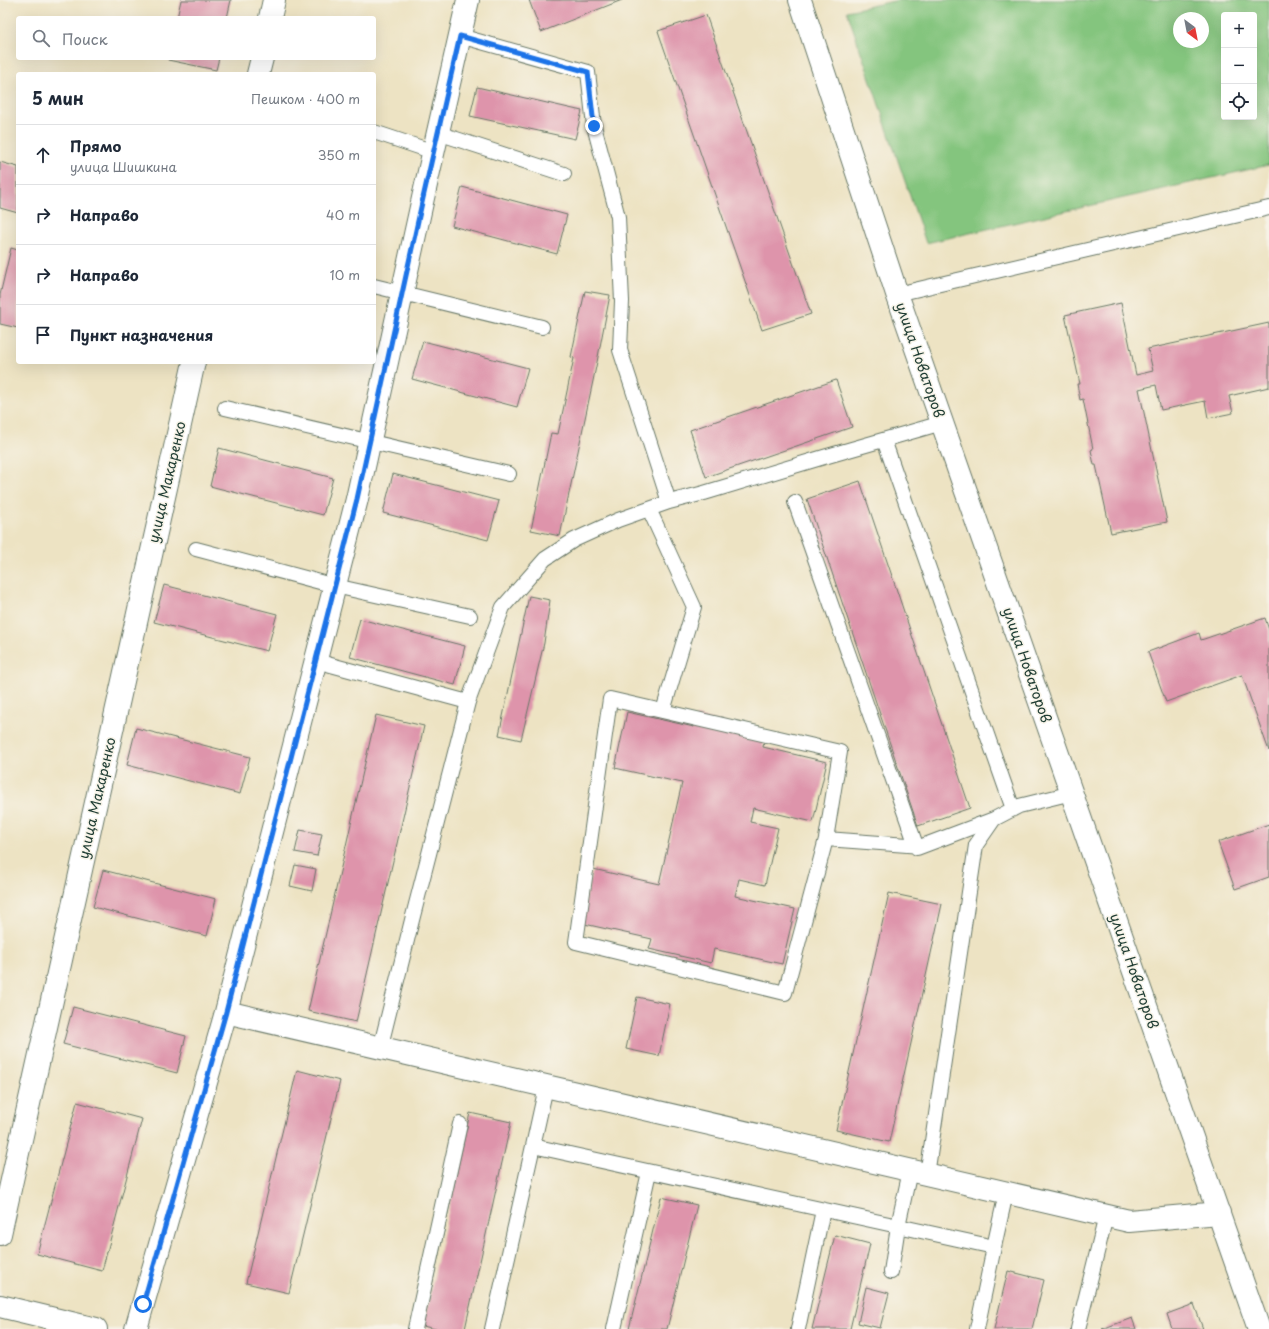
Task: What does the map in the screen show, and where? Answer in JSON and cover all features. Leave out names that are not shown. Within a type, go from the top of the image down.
[{"type":"street","points":[[270,16],[274,0]]},
{"type":"street","points":[[136,1329],[226,1012],[336,586],[370,442],[402,292],[468,0]]},
{"type":"street","name":"улица Новаторов","points":[[800,0],[897,294],[1259,1329]]},
{"type":"street","points":[[258,72],[262,60]]},
{"type":"street","name":"улица Макаренко","points":[[0,1234],[194,364]]},
{"type":"street","points":[[226,1012],[380,1049],[1129,1221],[1219,1213]]},
{"type":"street","points":[[0,1306],[87,1328]]},
{"type":"lane","points":[[460,36],[588,72],[594,126],[618,217],[622,301],[620,350],[669,502]]},
{"type":"lane","points":[[376,132],[436,142],[564,174]]},
{"type":"lane","points":[[897,294],[1269,208]]},
{"type":"lane","points":[[376,286],[542,327]]},
{"type":"lane","points":[[226,408],[509,474]]},
{"type":"lane","points":[[380,1049],[468,702],[503,607],[545,559],[574,540],[618,520],[669,502],[942,423]]},
{"type":"lane","points":[[884,440],[1014,809]]},
{"type":"lane","points":[[796,502],[917,848],[994,819],[1019,806],[1072,793]]},
{"type":"lane","points":[[649,509],[694,607],[663,711]]},
{"type":"lane","points":[[196,549],[336,586],[470,616]]},
{"type":"lane","points":[[316,661],[468,702]]},
{"type":"lane","points":[[610,699],[840,752],[826,839],[785,993],[576,942],[610,699]]},
{"type":"lane","points":[[891,1272],[898,1226],[918,1173],[976,845],[994,819]]},
{"type":"lane","points":[[826,839],[920,846]]},
{"type":"lane","points":[[492,1329],[546,1087]]},
{"type":"lane","points":[[415,1329],[460,1124]]},
{"type":"lane","points":[[533,1146],[994,1247]]},
{"type":"lane","points":[[614,1329],[649,1172]]},
{"type":"lane","points":[[977,1329],[1006,1193]]},
{"type":"lane","points":[[798,1329],[823,1210]]},
{"type":"lane","points":[[1078,1329],[1106,1216]]},
{"type":"green space","points":[[899,0],[1269,0],[1269,165],[926,243],[847,11]]},
{"type":"building","points":[[181,0],[231,0],[227,16],[177,16]]},
{"type":"building","points":[[529,0],[622,0],[541,32]]},
{"type":"building","points":[[706,15],[811,314],[762,330],[658,31]]},
{"type":"building","points":[[168,60],[218,60],[216,70]]},
{"type":"building","points":[[477,87],[582,111],[575,139],[470,116]]},
{"type":"building","points":[[0,162],[16,166],[16,212],[0,208]]},
{"type":"building","points":[[462,187],[567,215],[557,254],[452,226]]},
{"type":"building","points":[[11,248],[16,249],[16,328],[0,324],[0,295]]},
{"type":"building","points":[[585,291],[610,295],[560,536],[531,530],[551,433],[558,434],[574,358],[571,357]]},
{"type":"building","points":[[1121,303],[1136,375],[1153,371],[1148,349],[1269,323],[1269,387],[1229,396],[1233,413],[1208,418],[1205,401],[1161,410],[1156,385],[1139,389],[1167,522],[1111,533],[1096,465],[1094,465],[1091,450],[1093,449],[1083,399],[1080,400],[1077,384],[1080,384],[1065,315]]},
{"type":"building","points":[[423,341],[528,368],[517,407],[412,379]]},
{"type":"building","points":[[836,380],[852,427],[706,477],[690,430]]},
{"type":"building","points":[[219,448],[333,478],[323,515],[210,486]]},
{"type":"building","points":[[393,474],[499,501],[488,540],[383,513]]},
{"type":"building","points":[[860,481],[970,808],[918,826],[807,499]]},
{"type":"building","points":[[164,585],[277,614],[267,651],[154,622]]},
{"type":"building","points":[[529,596],[550,600],[544,643],[521,740],[499,735]]},
{"type":"building","points":[[1265,618],[1269,630],[1269,751],[1242,675],[1166,702],[1148,652],[1199,633],[1201,640]]},
{"type":"building","points":[[360,619],[465,646],[455,685],[350,657]]},
{"type":"building","points":[[627,712],[694,727],[696,716],[766,732],[763,747],[827,762],[813,822],[753,808],[750,822],[778,828],[765,885],[739,879],[735,896],[795,909],[782,964],[714,949],[711,963],[649,949],[652,939],[580,923],[593,869],[659,884],[682,783],[615,768]]},
{"type":"building","points":[[376,715],[424,726],[356,1022],[308,1011]]},
{"type":"building","points":[[136,728],[250,757],[240,794],[127,765]]},
{"type":"building","points":[[1269,824],[1269,877],[1235,889],[1218,842]]},
{"type":"building","points":[[300,830],[322,834],[317,856],[295,852]]},
{"type":"building","points":[[295,865],[316,869],[312,891],[290,886]]},
{"type":"building","points":[[103,870],[216,899],[207,936],[93,907]]},
{"type":"building","points":[[889,893],[942,904],[889,1142],[836,1130]]},
{"type":"building","points":[[637,997],[670,1004],[659,1056],[626,1049]]},
{"type":"building","points":[[73,1007],[186,1036],[177,1073],[63,1044]]},
{"type":"building","points":[[297,1070],[340,1081],[289,1293],[246,1283]]},
{"type":"building","points":[[77,1102],[142,1119],[102,1271],[37,1254]]},
{"type":"building","points":[[470,1113],[511,1122],[465,1329],[435,1329],[423,1326]]},
{"type":"building","points":[[661,1197],[697,1205],[667,1329],[629,1329]]},
{"type":"building","points":[[835,1235],[870,1244],[850,1329],[812,1329]]},
{"type":"building","points":[[1008,1271],[1044,1280],[1032,1329],[994,1329]]},
{"type":"building","points":[[866,1287],[889,1293],[880,1328],[858,1323]]},
{"type":"building","points":[[1194,1304],[1203,1329],[1172,1329],[1167,1314]]},
{"type":"building","points":[[1132,1318],[1136,1329],[1102,1329]]},
{"type":"route","points":[[143,1304],[226,1012],[336,586],[357,499],[460,36],[588,72],[594,126]]}]
